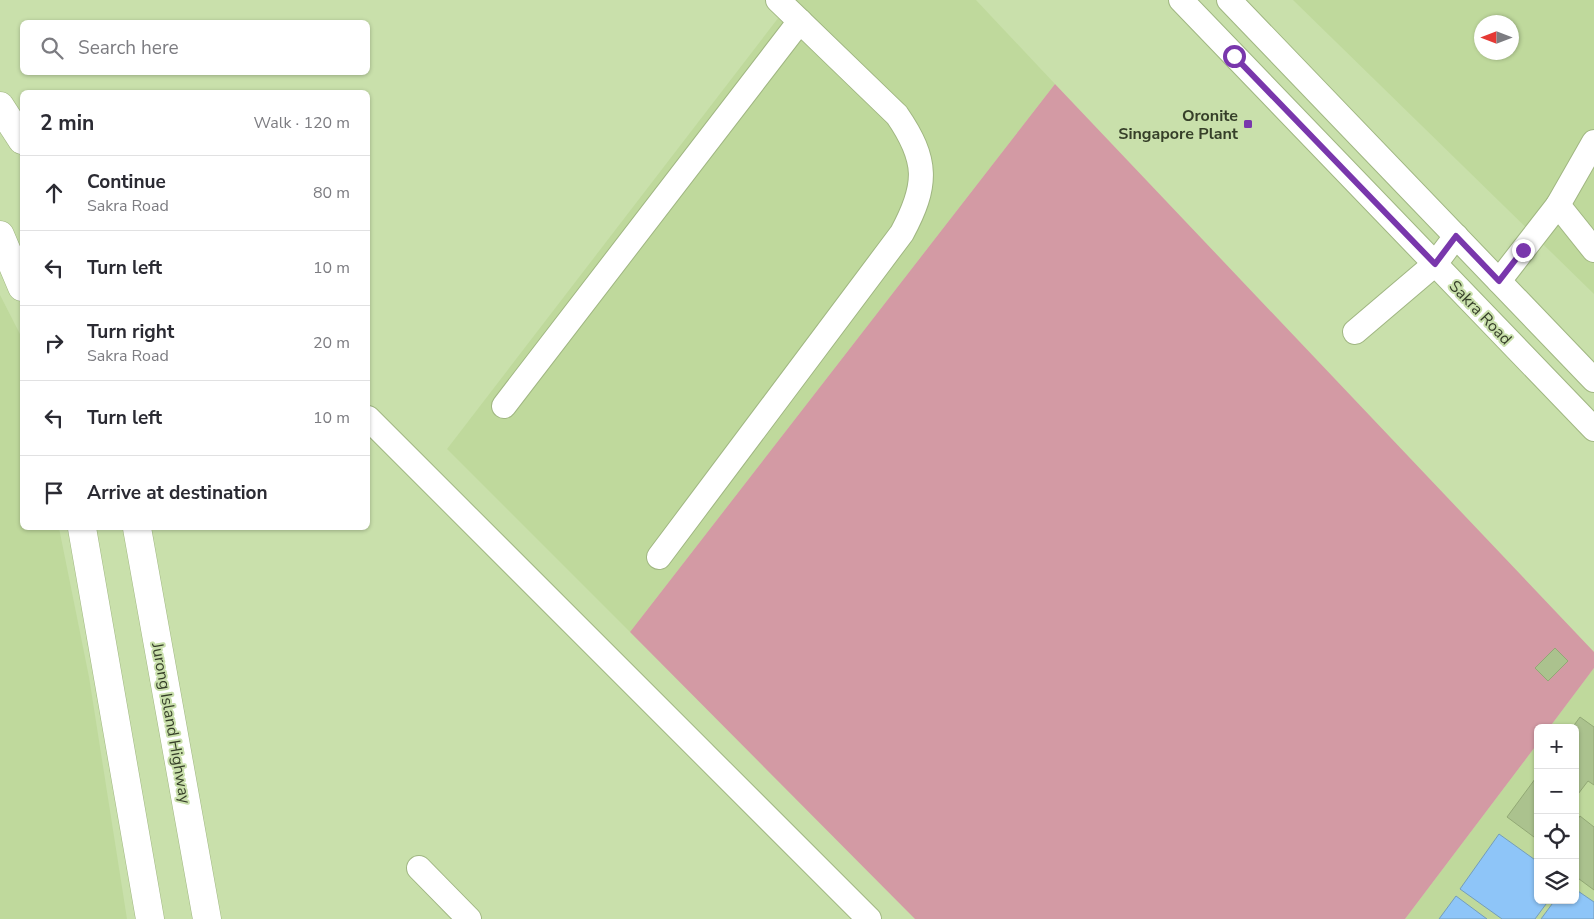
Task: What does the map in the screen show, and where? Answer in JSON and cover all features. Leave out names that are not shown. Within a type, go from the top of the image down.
[{"type":"main road","points":[[0,106],[20,137]]},
{"type":"main road","points":[[0,236],[20,282]]},
{"type":"main road","points":[[82,530],[150,919]]},
{"type":"main road","name":"Jurong Island Highway","points":[[137,530],[207,919]]},
{"type":"street","points":[[659,557],[902,233],[915,206],[919,192],[921,174],[919,155],[910,135],[897,115],[778,0]]},
{"type":"street","name":"Sakra Road","points":[[1181,0],[1594,429]]},
{"type":"street","points":[[1229,0],[1594,380]]},
{"type":"street","points":[[504,406],[800,21]]},
{"type":"street","points":[[1499,281],[1558,205],[1594,142]]},
{"type":"street","points":[[1558,205],[1594,250]]},
{"type":"street","points":[[1356,332],[1435,264],[1456,236]]},
{"type":"street","points":[[370,420],[867,918]]},
{"type":"street","points":[[419,868],[469,919]]},
{"type":"shaded area","points":[[792,0],[976,0],[1055,84],[630,632],[447,449]]},
{"type":"shaded area","points":[[1293,0],[1594,0],[1594,294]]},
{"type":"shaded area","points":[[1055,84],[1594,652],[1594,668],[1552,724],[1534,724],[1534,748],[1405,919],[915,919],[630,632]]},
{"type":"shaded area","points":[[0,295],[20,334],[20,530],[59,530],[89,677],[127,919],[0,919]]},
{"type":"shaded area","points":[[1594,668],[1594,919],[1405,919],[1534,748],[1534,904],[1579,904],[1579,724],[1552,724]]},
{"type":"water","points":[[1499,834],[1534,859],[1534,904],[1546,904],[1535,919],[1502,919],[1460,889]]},
{"type":"water","points":[[1579,892],[1594,902],[1594,919],[1541,919],[1552,904],[1579,904]]},
{"type":"water","points":[[1456,896],[1487,919],[1439,919]]},
{"type":"building","points":[[1555,648],[1568,661],[1548,681],[1535,668]]},
{"type":"building","points":[[1580,717],[1594,727],[1594,785],[1588,781],[1579,793],[1579,724],[1575,724]]},
{"type":"building","points":[[1534,780],[1534,837],[1507,817]]},
{"type":"building","points":[[1580,816],[1594,827],[1594,890],[1579,879]]},
{"type":"place","name":"Oronite Singapore Plant","points":[[1248,124]]},
{"type":"route","points":[[1234,56],[1435,264],[1456,236],[1499,281],[1523,250]]}]
